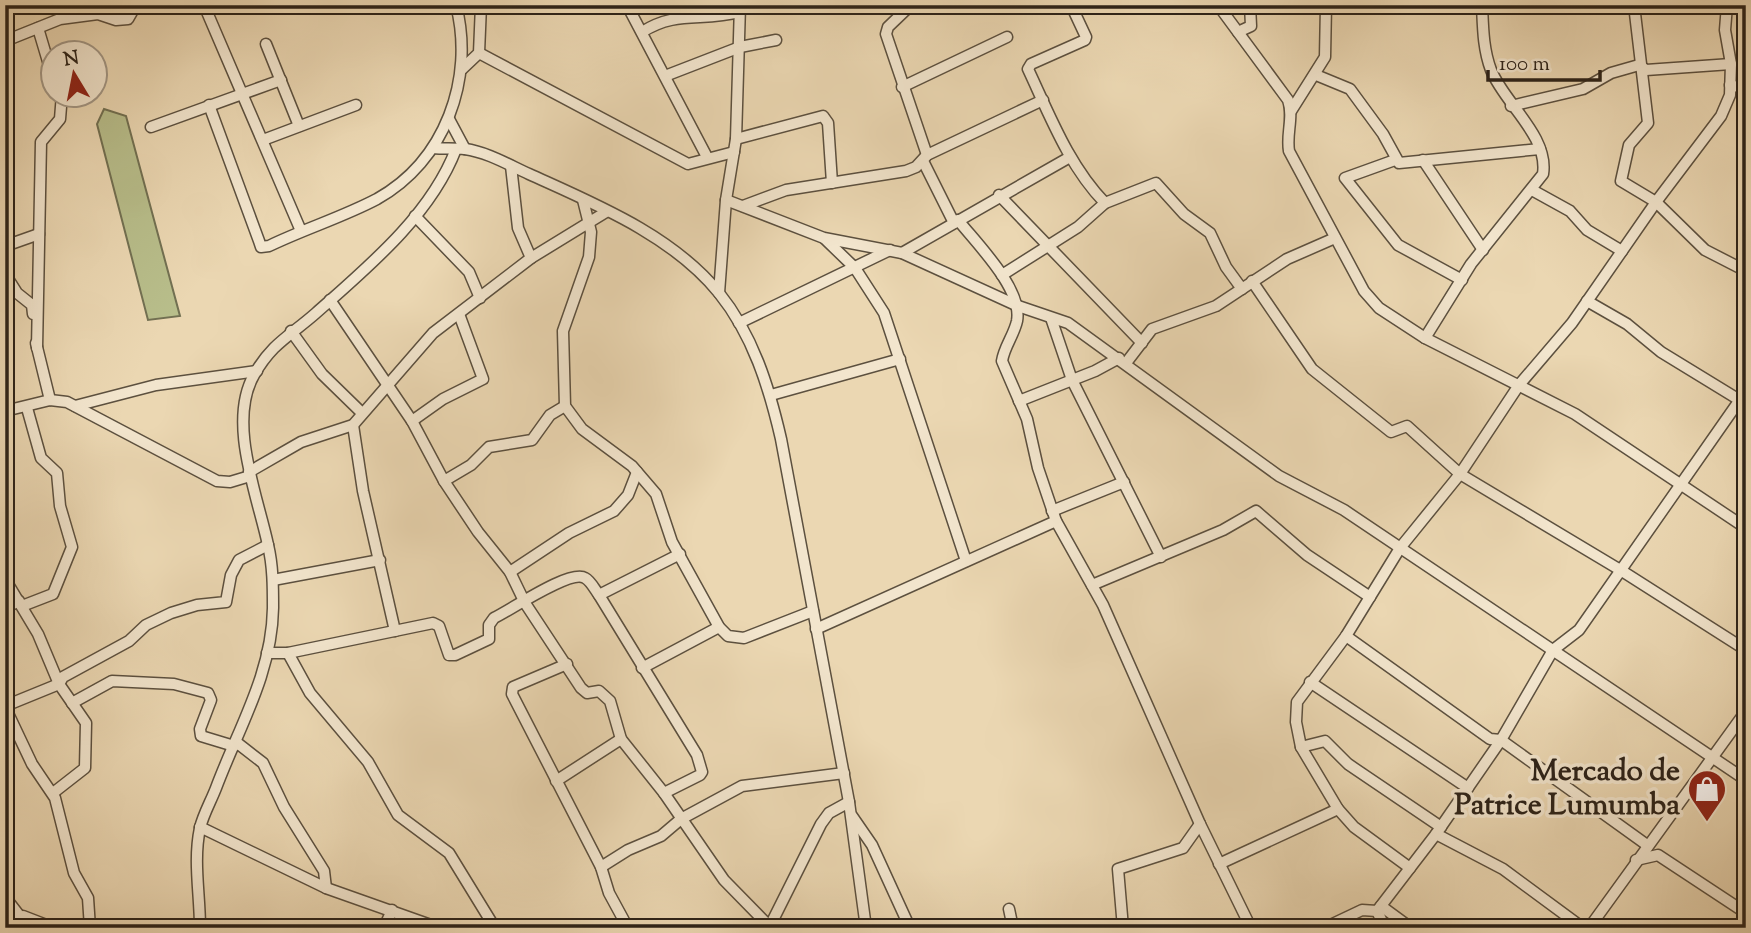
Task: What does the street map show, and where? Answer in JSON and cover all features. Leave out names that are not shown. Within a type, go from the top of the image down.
[{"type":"street","points":[[96,5],[109,18]]},
{"type":"street","points":[[5,41],[60,19],[97,15],[128,19],[136,5]]},
{"type":"street","points":[[204,5],[301,231]]},
{"type":"street","points":[[209,105],[261,247],[301,231],[376,200],[409,175],[433,148],[449,119],[461,70],[462,37],[456,5]]},
{"type":"street","points":[[461,70],[479,53],[481,5]]},
{"type":"street","points":[[627,5],[706,157]]},
{"type":"street","points":[[911,5],[888,27],[886,34],[925,158],[956,222],[1002,275],[1018,306],[1014,333],[1002,361],[1027,419],[1038,468],[1054,516],[1127,656],[1200,824],[1251,928]]},
{"type":"street","points":[[1071,5],[1086,37],[1028,66],[1070,156],[1085,182],[1105,203]]},
{"type":"street","points":[[1218,5],[1292,111]]},
{"type":"street","points":[[1238,32],[1251,26],[1250,5]]},
{"type":"street","points":[[1326,5],[1325,57],[1292,111],[1287,139],[1289,151],[1364,291],[1380,308],[1425,338],[1575,415],[1746,528]]},
{"type":"street","points":[[1425,338],[1483,250],[1532,190],[1543,174],[1544,165],[1540,149],[1490,68],[1484,41],[1482,6],[1461,5]]},
{"type":"street","points":[[1634,5],[1639,65],[1648,123],[1629,145],[1621,181],[1656,202],[1705,250],[1746,271]]},
{"type":"street","points":[[1410,868],[1354,827],[1338,809],[1301,747],[1296,722],[1297,702],[1346,636],[1400,548],[1460,474],[1519,386],[1587,301],[1656,202],[1721,116],[1730,86],[1731,64],[1725,30],[1727,5]]},
{"type":"street","points":[[642,32],[672,18],[710,18],[740,9],[736,139],[726,200],[719,293]]},
{"type":"street","points":[[38,28],[41,38]]},
{"type":"street","points":[[902,87],[1007,37]]},
{"type":"street","points":[[665,76],[740,47],[776,40]]},
{"type":"street","points":[[266,44],[299,126]]},
{"type":"street","points":[[479,53],[688,164],[706,157],[734,152]]},
{"type":"street","points":[[1639,65],[1646,70],[1731,64]]},
{"type":"street","points":[[1511,106],[1575,92],[1611,73],[1639,65]]},
{"type":"street","points":[[1316,75],[1350,89],[1383,134],[1399,163],[1540,149]]},
{"type":"street","points":[[151,127],[281,79]]},
{"type":"street","points":[[1730,86],[1746,89]]},
{"type":"street","points":[[743,206],[786,190],[906,171],[925,158],[1043,100]]},
{"type":"street","points":[[263,140],[356,105]]},
{"type":"street","points":[[37,348],[41,137],[60,119],[61,108]]},
{"type":"street","points":[[736,139],[823,116],[828,123],[832,183]]},
{"type":"street","points":[[200,928],[196,861],[200,827],[260,683],[273,612],[273,580],[268,545],[250,474],[244,410],[246,394],[272,346],[330,300],[415,216],[446,174],[460,149],[449,119]]},
{"type":"street","points":[[433,148],[460,149],[511,166],[583,200],[669,247],[719,293],[755,350],[771,396],[813,611],[849,802],[866,928]]},
{"type":"street","points":[[902,253],[1070,156]]},
{"type":"street","points":[[1395,160],[1345,178],[1398,245],[1462,280]]},
{"type":"street","points":[[1423,160],[1483,250]]},
{"type":"street","points":[[511,166],[518,228],[531,258]]},
{"type":"street","points":[[1002,275],[1078,227],[1105,203],[1152,183],[1160,185],[1184,214],[1210,233],[1226,267],[1242,289]]},
{"type":"street","points":[[1532,190],[1570,211],[1587,230],[1622,251]]},
{"type":"street","points":[[999,195],[1045,247],[1142,342]]},
{"type":"street","points":[[583,200],[586,222],[591,232],[589,257],[564,331],[565,406],[582,429],[638,472],[656,494],[672,541],[719,627],[728,636],[744,638],[813,611]]},
{"type":"street","points":[[726,200],[824,237],[902,253],[1018,306],[1082,331],[1279,476],[1344,510],[1746,780]]},
{"type":"street","points":[[5,411],[27,408],[50,400],[75,406],[217,481],[230,482],[250,474],[302,442],[353,425],[433,333],[531,258],[606,212]]},
{"type":"street","points":[[415,216],[469,272],[480,298]]},
{"type":"street","points":[[5,246],[39,234]]},
{"type":"street","points":[[824,237],[855,268],[884,313],[966,561]]},
{"type":"street","points":[[1019,401],[1122,360],[1152,329],[1216,306],[1299,253],[1335,238]]},
{"type":"street","points":[[738,323],[891,250]]},
{"type":"street","points":[[5,274],[17,293],[32,305],[37,348],[50,400]]},
{"type":"street","points":[[1252,281],[1317,374],[1391,432],[1407,426],[1460,474],[1622,571],[1746,650]]},
{"type":"street","points":[[330,300],[412,421],[444,481],[478,532],[510,572],[525,603],[584,691],[599,691],[610,701],[621,739],[664,793],[724,880],[769,927],[821,824],[829,813],[849,802]]},
{"type":"street","points":[[1587,301],[1627,324],[1661,352],[1743,402]]},
{"type":"street","points":[[412,421],[443,399],[483,379],[459,314]]},
{"type":"street","points":[[1051,318],[1072,380],[1161,557]]},
{"type":"street","points":[[291,331],[322,374],[362,413]]},
{"type":"street","points":[[771,396],[900,359]]},
{"type":"street","points":[[75,406],[156,386],[257,371]]},
{"type":"street","points":[[1379,908],[1438,831],[1501,740],[1553,650],[1579,630],[1743,402],[1746,391]]},
{"type":"street","points":[[444,481],[471,465],[489,447],[532,440],[550,415],[565,406]]},
{"type":"street","points":[[5,608],[53,594],[72,547],[60,506],[57,473],[41,458],[27,408]]},
{"type":"street","points":[[353,425],[363,491],[395,631]]},
{"type":"street","points":[[510,572],[569,533],[614,511],[628,495],[638,472]]},
{"type":"street","points":[[816,629],[966,561],[1124,482]]},
{"type":"street","points":[[1092,585],[1223,530],[1256,511],[1307,555],[1370,597]]},
{"type":"street","points":[[90,928],[88,898],[74,873],[52,793],[32,764],[5,707],[59,684],[63,677],[130,642],[146,625],[158,619],[184,608],[226,602],[231,575],[239,560],[268,545]]},
{"type":"street","points":[[599,595],[680,554]]},
{"type":"street","points":[[273,580],[380,560]]},
{"type":"street","points":[[267,653],[288,653],[437,624],[449,655],[455,655],[489,639],[490,621],[571,576],[587,578],[697,755],[702,772],[664,793]]},
{"type":"street","points":[[5,579],[38,634],[59,684],[86,723],[85,768],[52,793]]},
{"type":"street","points":[[642,668],[719,627]]},
{"type":"street","points":[[1346,636],[1490,739],[1501,740],[1647,845]]},
{"type":"street","points":[[288,653],[310,693],[368,761],[398,815],[449,853],[495,928]]},
{"type":"street","points":[[567,664],[511,689],[532,738],[601,867],[609,893],[628,928]]},
{"type":"street","points":[[72,703],[112,681],[174,684],[208,693],[211,700],[200,729],[201,736],[235,744],[263,763],[284,807],[324,871],[327,888]]},
{"type":"street","points":[[1310,682],[1468,788]]},
{"type":"street","points":[[1589,928],[1635,860],[1746,711]]},
{"type":"street","points":[[556,781],[621,739]]},
{"type":"street","points":[[1301,747],[1325,741],[1348,764],[1438,831],[1503,869],[1583,928]]},
{"type":"street","points":[[601,867],[628,850],[661,836],[681,819],[751,783],[800,781],[844,773]]},
{"type":"street","points":[[1219,864],[1338,809]]},
{"type":"street","points":[[851,816],[872,845],[910,928]]},
{"type":"street","points":[[1123,928],[1118,869],[1184,848],[1200,824]]},
{"type":"street","points":[[200,827],[327,888],[439,928]]},
{"type":"street","points":[[1635,860],[1658,855],[1746,913]]},
{"type":"street","points":[[5,897],[23,916],[29,928]]},
{"type":"street","points":[[1379,908],[1385,928]]},
{"type":"street","points":[[1325,928],[1362,910],[1379,908],[1411,928]]},
{"type":"street","points":[[1009,909],[1013,928]]},
{"type":"street","points":[[384,928],[392,910]]},
{"type":"street","points":[[23,916],[54,928]]},
{"type":"green space","points":[[104,109],[126,116],[180,316],[148,320],[97,124]]},
{"type":"place","name":"Mercado de Patrice Lumumba","points":[[1707,823]]}]
